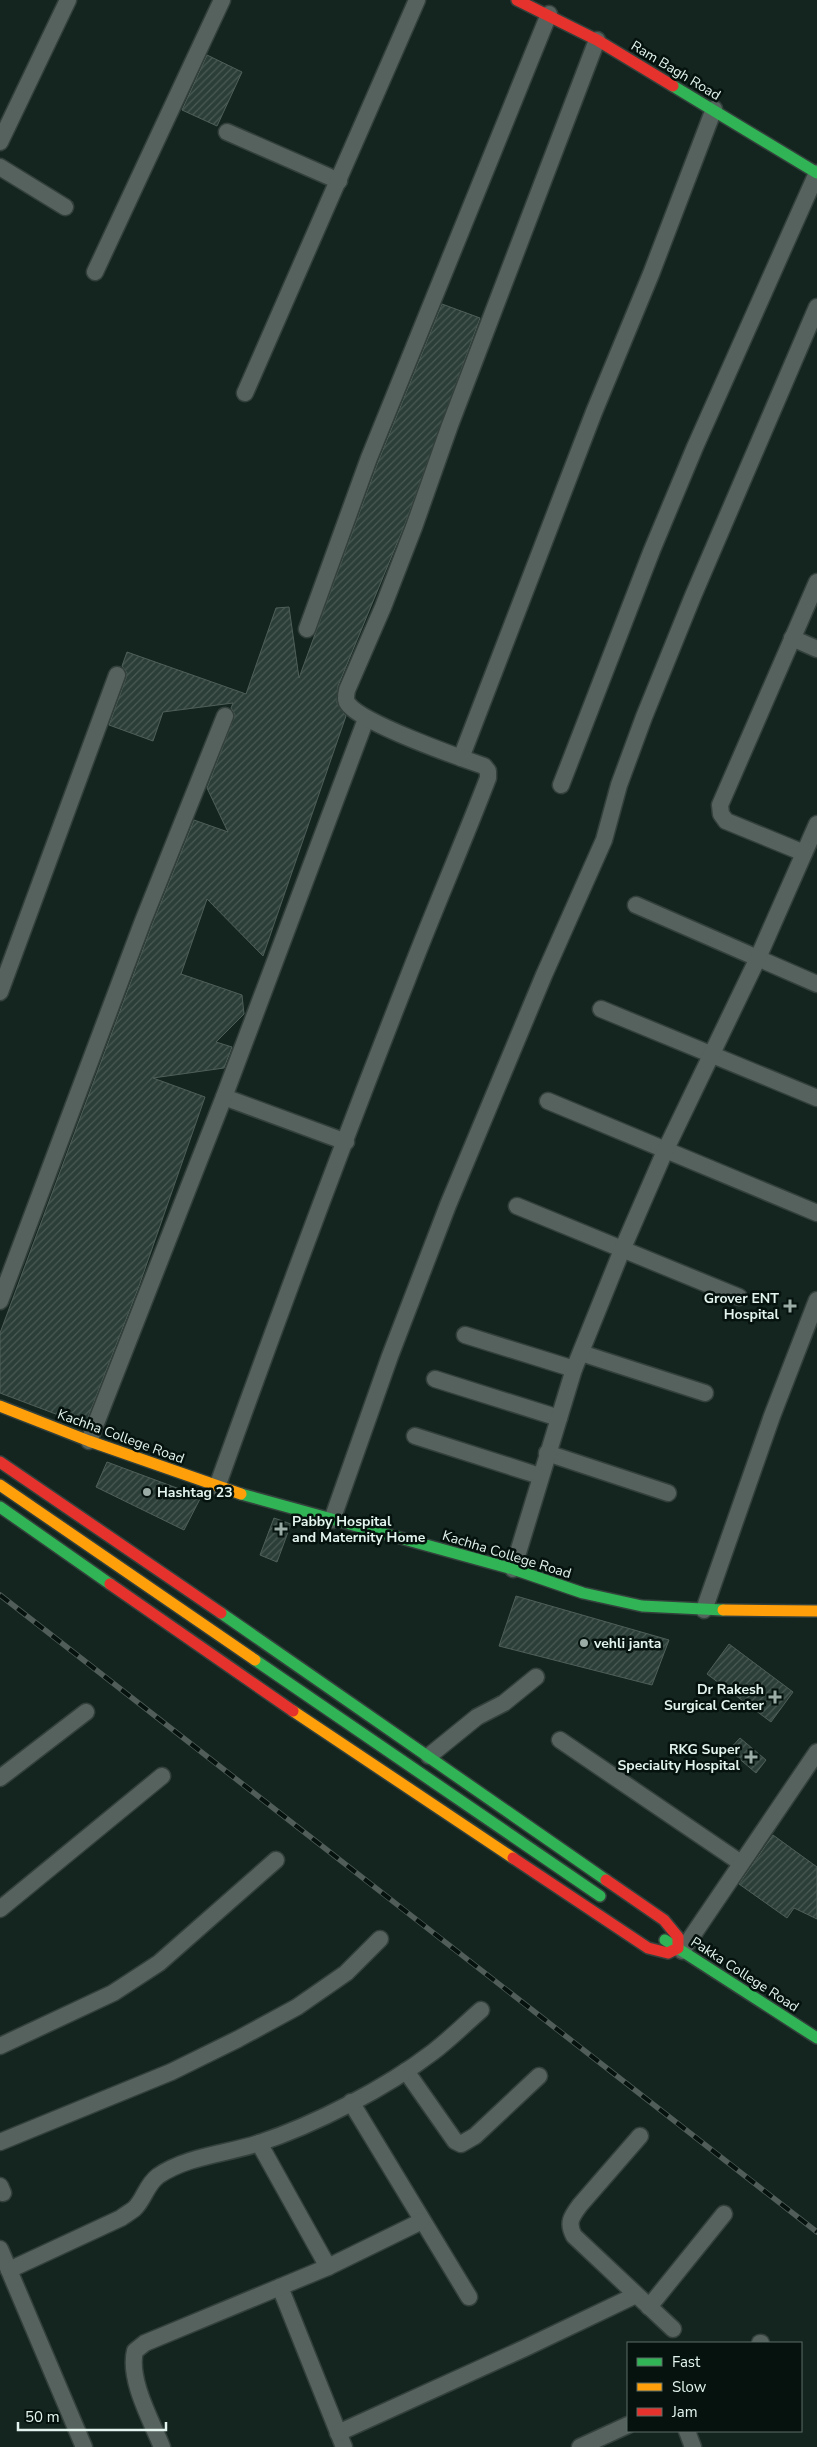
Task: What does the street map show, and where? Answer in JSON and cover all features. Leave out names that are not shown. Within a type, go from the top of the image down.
[{"type":"street","points":[[0,142],[68,0]]},
{"type":"street","points":[[95,272],[222,0]]},
{"type":"street","points":[[245,393],[417,0]]},
{"type":"street","name":"Ram Bagh Road","points":[[516,0],[549,14],[598,40],[817,173]]},
{"type":"street","points":[[307,629],[369,458],[549,14]]},
{"type":"street","points":[[217,1487],[308,1234],[346,1142],[407,979],[488,778],[488,771],[484,766],[366,719],[348,704],[346,690],[383,607],[457,407],[598,40]]},
{"type":"street","points":[[461,758],[576,457],[651,274],[714,110]]},
{"type":"street","points":[[227,132],[339,181]]},
{"type":"street","points":[[0,167],[65,207]]},
{"type":"street","points":[[561,784],[692,456],[817,173]]},
{"type":"street","points":[[332,1520],[390,1356],[448,1205],[536,992],[604,840],[619,785],[644,717],[693,596],[817,307]]},
{"type":"street","points":[[804,853],[726,821],[721,814],[720,805],[817,582]]},
{"type":"street","points":[[792,638],[817,649]]},
{"type":"street","points":[[0,992],[117,675]]},
{"type":"street","points":[[0,1301],[143,921],[225,716]]},
{"type":"street","points":[[89,1441],[224,1097],[366,719]]},
{"type":"street","points":[[513,1569],[574,1369],[622,1250],[665,1151],[756,960],[817,824]]},
{"type":"street","points":[[636,905],[756,960],[817,984]]},
{"type":"street","points":[[601,1009],[817,1098]]},
{"type":"street","points":[[224,1097],[346,1142]]},
{"type":"street","points":[[548,1101],[817,1213]]},
{"type":"street","points":[[517,1206],[739,1296]]},
{"type":"street","points":[[704,1610],[772,1416],[817,1300]]},
{"type":"street","points":[[465,1335],[574,1369]]},
{"type":"street","points":[[581,1353],[705,1393]]},
{"type":"street","points":[[434,1380],[559,1418]]},
{"type":"street","name":"Kachha College Road","points":[[0,1406],[89,1441],[217,1487],[513,1569],[583,1593],[642,1606],[704,1610],[817,1611]]},
{"type":"street","points":[[415,1436],[540,1476]]},
{"type":"street","points":[[547,1453],[668,1493]]},
{"type":"street","points":[[0,1462],[429,1756],[664,1920],[678,1938],[680,1950]]},
{"type":"street","points":[[0,1485],[608,1902]]},
{"type":"street","points":[[0,1508],[337,1741],[648,1948],[668,1953],[680,1950],[817,1752]]},
{"type":"street","points":[[429,1756],[477,1717],[504,1703],[536,1677]]},
{"type":"street","points":[[0,1778],[86,1712]]},
{"type":"street","points":[[560,1740],[741,1863]]},
{"type":"street","points":[[0,1909],[162,1776]]},
{"type":"street","points":[[0,2046],[113,1993],[159,1963],[276,1860]]},
{"type":"street","name":"Pakka College Road","points":[[656,1935],[817,2038]]},
{"type":"street","points":[[0,2142],[171,2072],[238,2039],[297,2007],[346,1973],[380,1939]]},
{"type":"street","points":[[9,2270],[121,2218],[134,2209],[147,2186],[158,2176],[197,2160],[259,2143],[351,2102],[406,2071],[434,2051],[482,2010]]},
{"type":"street","points":[[406,2071],[455,2141],[462,2144],[475,2136],[539,2076]]},
{"type":"street","points":[[351,2102],[469,2297]]},
{"type":"street","points":[[640,2136],[580,2205],[571,2218],[569,2226],[574,2236],[673,2329]]},
{"type":"street","points":[[259,2143],[328,2267]]},
{"type":"street","points":[[649,2306],[724,2214]]},
{"type":"street","points":[[162,2447],[136,2380],[132,2364],[135,2351],[145,2344],[328,2267],[422,2221]]},
{"type":"street","points":[[0,2249],[84,2447]]},
{"type":"street","points":[[280,2287],[341,2440],[636,2295]]},
{"type":"street","points":[[585,2446],[627,2425]]},
{"type":"street","points":[[687,2432],[693,2447]]},
{"type":"building","points":[[207,55],[242,72],[217,126],[182,110]]},
{"type":"building","points":[[442,304],[480,318],[405,524],[338,686],[337,703],[346,716],[263,956],[207,899],[181,974],[242,995],[244,1014],[216,1042],[232,1047],[224,1068],[153,1078],[205,1097],[139,1286],[85,1425],[0,1393],[0,1333],[152,925],[194,820],[228,832],[207,788],[235,715],[231,708],[233,703],[163,712],[153,741],[109,725],[126,678],[127,673],[122,666],[127,652],[246,694],[276,608],[289,607],[299,678],[378,462]]},
{"type":"building","name":"Hashtag 23","points":[[107,1462],[201,1497],[184,1530],[96,1487]]},
{"type":"building","points":[[274,1518],[291,1524],[277,1562],[260,1555]]},
{"type":"building","name":"vehli janta","points":[[516,1596],[669,1640],[652,1685],[499,1646]]},
{"type":"building","points":[[729,1644],[793,1692],[771,1722],[707,1674]]},
{"type":"building","points":[[740,1738],[766,1760],[756,1773],[729,1750]]},
{"type":"building","points":[[773,1835],[817,1867],[817,1919],[794,1908],[787,1918],[739,1884]]},
{"type":"railway","points":[[0,1595],[817,2232]]},
{"type":"traffic: fast","points":[[673,86],[817,173]]},
{"type":"traffic: fast","points":[[241,1494],[513,1569],[583,1593],[642,1606],[723,1610]]},
{"type":"traffic: fast","points":[[0,1507],[110,1584]]},
{"type":"traffic: fast","points":[[221,1613],[606,1880]]},
{"type":"traffic: fast","points":[[255,1660],[600,1896]]},
{"type":"traffic: fast","points":[[665,1940],[817,2038]]},
{"type":"traffic: slow","points":[[0,1406],[89,1441],[241,1494]]},
{"type":"traffic: slow","points":[[0,1485],[255,1660]]},
{"type":"traffic: slow","points":[[723,1610],[817,1611]]},
{"type":"traffic: slow","points":[[293,1711],[513,1858]]},
{"type":"traffic: jam","points":[[517,0],[597,40],[673,86]]},
{"type":"traffic: jam","points":[[0,1462],[221,1613]]},
{"type":"traffic: jam","points":[[110,1584],[293,1711]]},
{"type":"traffic: jam","points":[[513,1858],[648,1948],[668,1953],[678,1948],[678,1937],[664,1920],[606,1880]]},
{"type":"place","name":"Grover ENT Hospital","points":[[790,1306]]},
{"type":"place","name":"Hashtag 23","points":[[147,1492]]},
{"type":"place","name":"Pabby Hospital and Maternity Home","points":[[281,1529]]},
{"type":"place","name":"vehli janta","points":[[584,1643]]},
{"type":"place","name":"Dr Rakesh Surgical Center","points":[[775,1697]]},
{"type":"place","name":"RKG Super Speciality Hospital","points":[[751,1757]]}]
